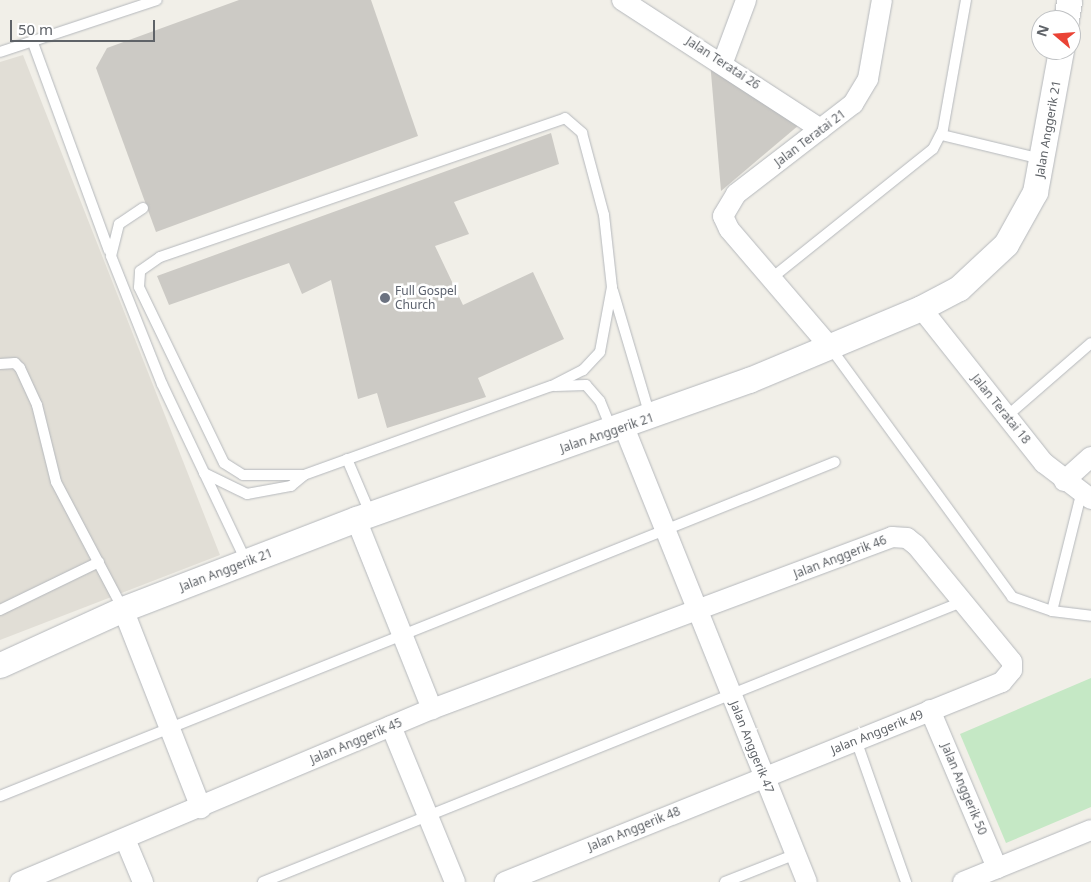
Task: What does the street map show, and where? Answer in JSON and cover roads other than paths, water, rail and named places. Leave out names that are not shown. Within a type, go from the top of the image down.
[{"type":"street","name":"Jalan Teratai 26","points":[[622,0],[723,62],[821,129]]},
{"type":"street","points":[[723,62],[746,0]]},
{"type":"street","name":"Jalan Teratai 21","points":[[773,277],[729,229],[723,216],[732,198],[846,111],[864,88],[882,0]]},
{"type":"street","name":"Jalan Anggerik 21","points":[[0,665],[122,609],[363,517],[651,418],[830,348],[921,308],[959,288],[1006,244],[1035,192],[1044,160],[1060,60]]},
{"type":"street","points":[[773,277],[830,348]]},
{"type":"street","name":"Jalan Teratai 18","points":[[921,308],[1007,416],[1064,482],[1086,497]]},
{"type":"street","name":"Jalan Anggerik 47","points":[[618,429],[664,530],[807,882]]},
{"type":"street","points":[[1064,482],[1091,457]]},
{"type":"street","points":[[363,517],[402,635],[432,709]]},
{"type":"street","name":"Jalan Anggerik 46","points":[[697,611],[898,536],[916,545],[964,601],[1012,662],[1008,677],[989,686]]},
{"type":"street","points":[[122,609],[201,808]]},
{"type":"street","name":"Jalan Anggerik 45","points":[[20,882],[201,808],[432,709],[697,611]]},
{"type":"street","name":"Jalan Anggerik 49","points":[[764,777],[989,686]]},
{"type":"street","name":"Jalan Anggerik 50","points":[[930,710],[997,868]]},
{"type":"street","points":[[391,726],[455,882]]},
{"type":"street","name":"Jalan Anggerik 48","points":[[505,882],[764,777]]},
{"type":"street","points":[[963,882],[1091,830]]},
{"type":"street","points":[[124,839],[143,882]]},
{"type":"lane","points":[[0,52],[34,43],[157,0]]},
{"type":"lane","points":[[773,277],[933,149],[942,135],[966,0]]},
{"type":"lane","points":[[34,43],[112,256],[204,473],[246,562]]},
{"type":"lane","points":[[304,475],[243,475],[224,463],[139,287],[140,271],[160,257],[565,118],[582,133],[604,215],[612,287],[651,418]]},
{"type":"lane","points":[[942,135],[1044,160]]},
{"type":"lane","points":[[112,256],[119,224],[143,208]]},
{"type":"lane","points":[[204,473],[247,494],[291,486],[304,475],[551,386],[583,370],[600,352],[612,287]]},
{"type":"lane","points":[[1007,416],[1091,343]]},
{"type":"lane","points":[[830,348],[1012,597],[1052,611],[1091,616]]},
{"type":"lane","points":[[0,364],[15,363],[20,368],[37,405],[56,482],[122,609]]},
{"type":"lane","points":[[551,386],[586,385],[600,401],[618,429]]},
{"type":"lane","points":[[347,459],[363,517]]},
{"type":"lane","points":[[0,796],[171,732],[402,635],[836,462]]},
{"type":"lane","points":[[1052,611],[1086,497]]},
{"type":"lane","points":[[0,610],[98,562]]},
{"type":"lane","points":[[263,882],[964,601]]},
{"type":"lane","points":[[856,740],[906,882]]},
{"type":"lane","points":[[725,882],[796,854]]},
{"type":"place","name":"Full Gospel Church","points":[[385,298]]}]
